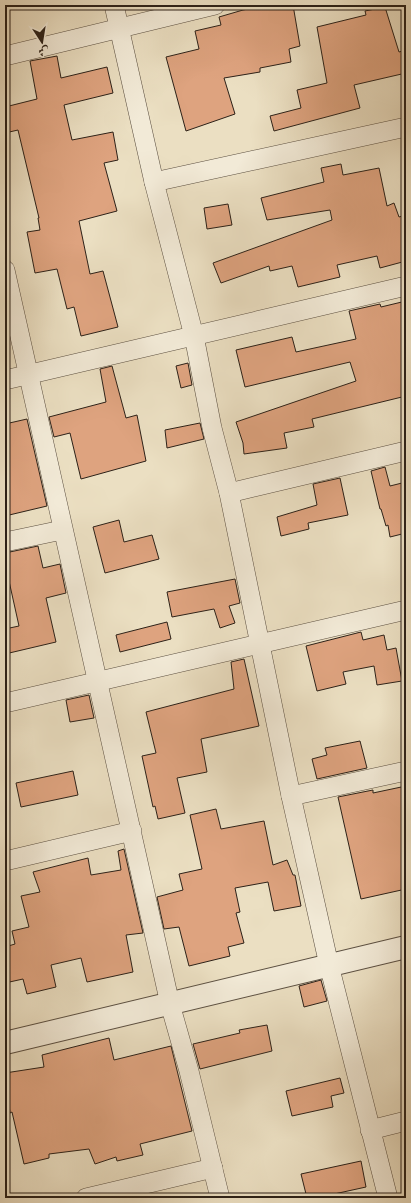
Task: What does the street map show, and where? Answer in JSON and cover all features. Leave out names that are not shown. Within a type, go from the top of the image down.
[{"type":"street","points":[[114,5],[154,182],[194,336],[212,428],[229,493],[329,965],[388,1198]]},
{"type":"street","points":[[5,56],[215,5]]},
{"type":"street","points":[[154,182],[406,127]]},
{"type":"street","points":[[5,270],[62,530],[99,680],[170,1004],[189,1071],[220,1198]]},
{"type":"street","points":[[5,380],[406,286]]},
{"type":"street","points":[[229,493],[406,451]]},
{"type":"street","points":[[5,542],[62,530]]},
{"type":"street","points":[[5,703],[406,610]]},
{"type":"street","points":[[292,796],[406,771]]},
{"type":"street","points":[[5,861],[132,831]]},
{"type":"street","points":[[5,1043],[406,947]]},
{"type":"street","points":[[370,1130],[406,1121]]},
{"type":"street","points":[[86,1198],[213,1168]]},
{"type":"building","points":[[269,5],[293,5],[300,46],[289,49],[291,62],[260,68],[260,72],[224,78],[235,114],[186,131],[166,57],[199,49],[195,31],[221,25],[219,17],[243,10]]},
{"type":"building","points":[[385,7],[399,52],[406,50],[406,73],[354,85],[360,108],[274,131],[270,116],[301,108],[297,90],[327,83],[317,27],[366,15],[365,11]]},
{"type":"building","points":[[57,56],[61,78],[107,67],[113,93],[64,105],[72,140],[113,132],[118,160],[104,163],[117,211],[79,221],[90,274],[103,271],[118,327],[81,336],[74,307],[67,309],[57,269],[35,273],[27,232],[40,230],[39,218],[18,130],[5,133],[5,107],[37,99],[30,61]]},
{"type":"building","points":[[341,164],[343,175],[379,168],[387,206],[394,203],[399,217],[406,215],[406,261],[380,268],[377,256],[337,265],[340,277],[298,287],[292,266],[270,271],[269,266],[221,283],[213,263],[332,220],[330,210],[267,220],[261,198],[324,182],[321,168]]},
{"type":"building","points":[[228,204],[232,225],[207,229],[204,208]]},
{"type":"building","points":[[406,301],[406,396],[312,419],[314,427],[284,433],[287,448],[244,454],[243,443],[236,422],[356,381],[350,362],[245,387],[236,350],[292,337],[296,352],[356,339],[349,311],[380,304],[381,307]]},
{"type":"building","points":[[188,363],[192,385],[181,388],[176,366]]},
{"type":"building","points":[[112,366],[126,418],[137,415],[146,461],[81,479],[70,433],[54,437],[49,417],[106,402],[100,369]]},
{"type":"building","points":[[27,419],[47,506],[5,516],[5,424]]},
{"type":"building","points":[[200,423],[204,439],[167,448],[165,430]]},
{"type":"building","points":[[385,467],[390,486],[406,482],[406,533],[390,537],[388,525],[386,526],[380,509],[371,471]]},
{"type":"building","points":[[340,478],[348,515],[308,523],[309,529],[281,536],[277,517],[317,505],[313,484]]},
{"type":"building","points":[[119,520],[124,542],[152,535],[159,559],[105,573],[93,527]]},
{"type":"building","points":[[38,546],[43,568],[60,564],[66,593],[46,598],[56,642],[5,654],[5,629],[19,626],[5,563],[5,553]]},
{"type":"building","points":[[235,579],[240,603],[229,606],[235,623],[220,628],[214,609],[172,617],[167,592]]},
{"type":"building","points":[[167,622],[171,639],[120,652],[116,635]]},
{"type":"building","points":[[361,632],[363,640],[384,635],[387,650],[396,648],[402,681],[377,685],[374,666],[343,672],[346,684],[317,691],[306,646]]},
{"type":"building","points":[[244,659],[259,726],[201,739],[207,772],[177,778],[185,813],[158,819],[155,806],[153,807],[142,756],[156,753],[146,712],[234,689],[231,662]]},
{"type":"building","points":[[89,695],[94,718],[70,722],[66,700]]},
{"type":"building","points":[[360,741],[367,768],[317,779],[312,759],[327,755],[325,748]]},
{"type":"building","points":[[73,771],[78,795],[21,807],[16,783]]},
{"type":"building","points":[[406,786],[406,889],[361,899],[338,797],[373,790],[373,793]]},
{"type":"building","points":[[216,809],[221,829],[264,821],[273,865],[287,860],[293,875],[295,875],[301,906],[274,911],[268,882],[235,888],[240,912],[236,913],[244,943],[228,947],[230,956],[189,966],[179,927],[164,929],[157,897],[183,890],[179,874],[202,869],[190,815]]},
{"type":"building","points":[[124,849],[143,933],[126,935],[133,972],[87,982],[81,958],[51,965],[56,987],[27,994],[23,979],[5,983],[5,947],[15,944],[12,931],[29,927],[21,896],[40,892],[33,872],[88,858],[91,875],[121,870],[118,851]]},
{"type":"building","points":[[321,980],[327,1001],[304,1007],[299,986]]},
{"type":"building","points":[[267,1025],[272,1051],[200,1069],[193,1044],[240,1033],[239,1030]]},
{"type":"building","points":[[109,1038],[114,1060],[171,1046],[192,1131],[140,1144],[143,1155],[117,1161],[116,1157],[95,1164],[89,1149],[49,1154],[49,1158],[24,1164],[12,1112],[10,1113],[5,1073],[44,1067],[42,1055]]},
{"type":"building","points":[[340,1078],[344,1093],[331,1096],[333,1107],[292,1116],[286,1091]]},
{"type":"building","points":[[361,1161],[366,1187],[316,1198],[307,1198],[301,1174]]}]
